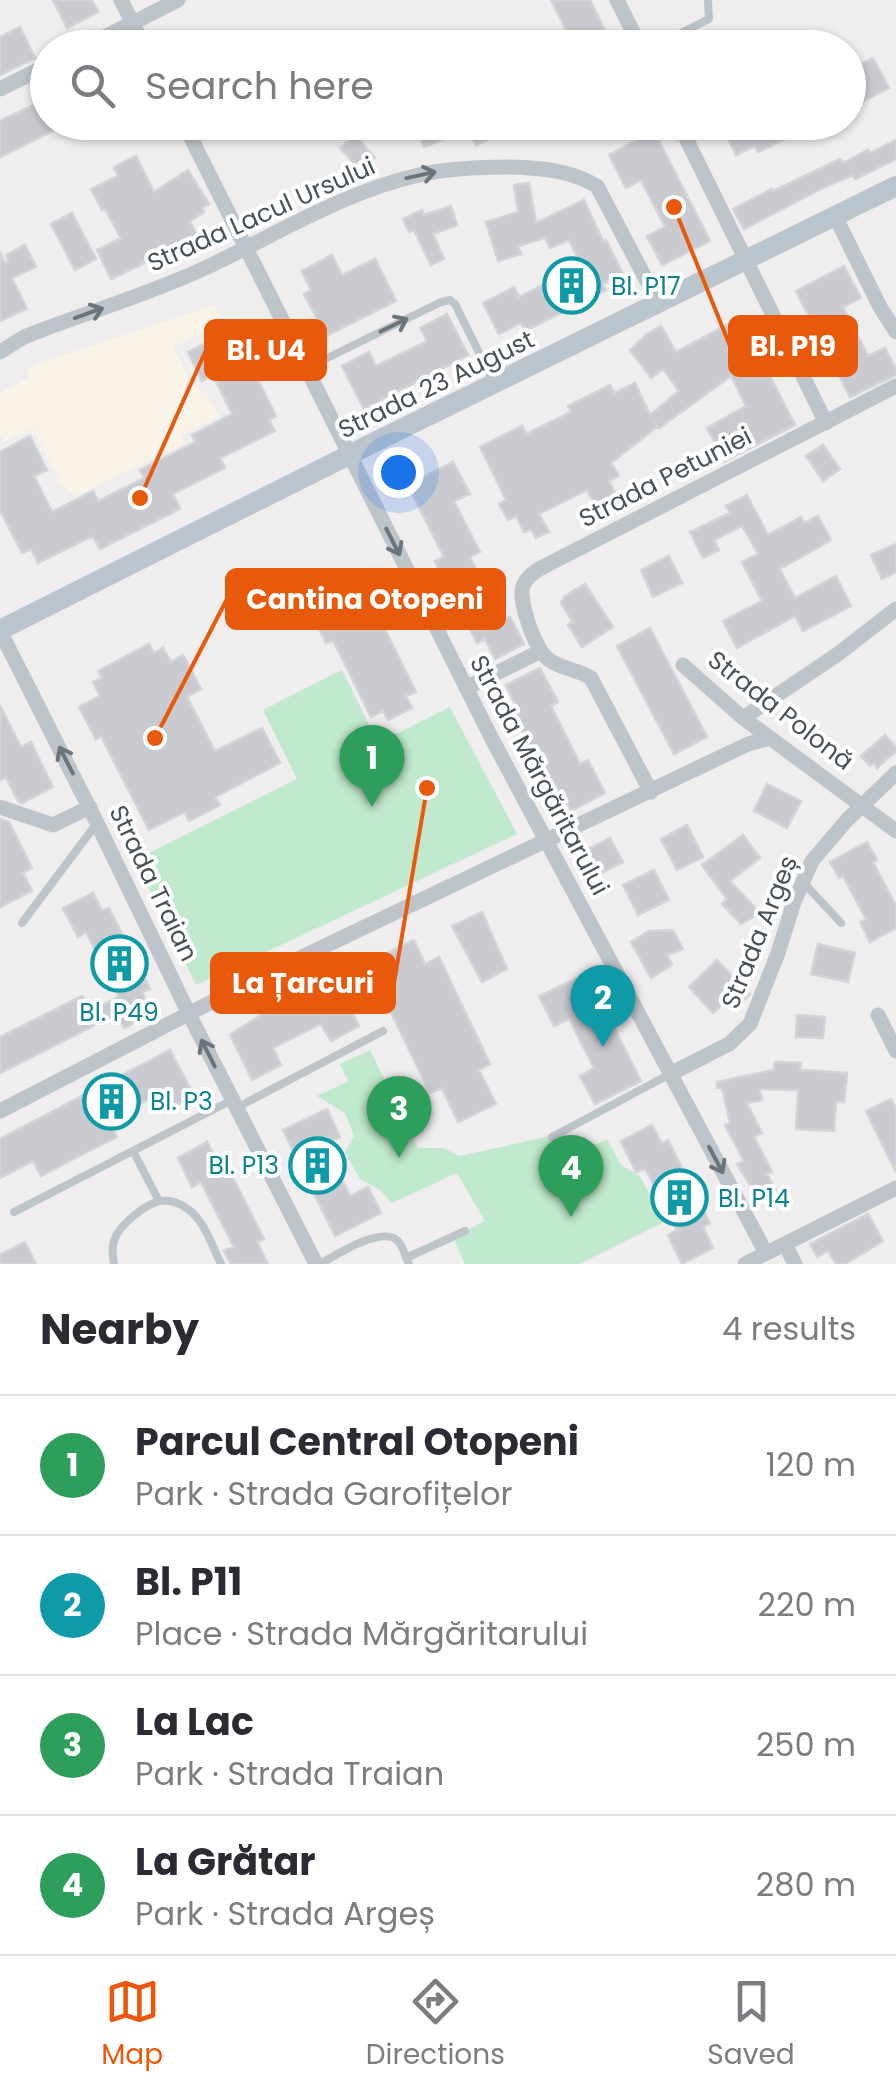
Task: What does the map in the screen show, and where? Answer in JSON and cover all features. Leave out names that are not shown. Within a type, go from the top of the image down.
[{"type":"main road","name":"Strada 23 August","points":[[0,630],[896,186]]},
{"type":"street","points":[[121,0],[136,30]]},
{"type":"street","points":[[117,30],[178,0]]},
{"type":"street","points":[[617,0],[632,30]]},
{"type":"street","points":[[0,89],[30,74]]},
{"type":"street","name":"Strada Mărgăritarului","points":[[192,140],[466,688],[670,1074]]},
{"type":"street","points":[[687,140],[826,423]]},
{"type":"street","name":"Strada Lacul Ursului","points":[[0,352],[24,337],[166,285],[346,200],[418,175],[454,169],[559,170],[597,186],[658,302]]},
{"type":"street","points":[[834,216],[896,332]]},
{"type":"street","name":"Strada Petuniei","points":[[541,651],[522,597],[523,587],[532,574],[896,386]]},
{"type":"street","points":[[743,718],[896,610]]},
{"type":"street","name":"Strada Traian","points":[[0,630],[234,1104],[318,1264]]},
{"type":"street","points":[[466,688],[541,651],[556,664],[581,671],[591,678],[651,792]]},
{"type":"street","name":"Strada Polonă","points":[[683,666],[743,718],[896,831]]},
{"type":"street","points":[[0,1111],[416,902],[748,744],[770,738]]},
{"type":"street","name":"Strada Argeș","points":[[670,1074],[729,1044],[750,1024],[812,861],[830,837],[896,773]]},
{"type":"street","points":[[0,807],[52,825],[94,815]]},
{"type":"street","points":[[878,1015],[896,1051]]},
{"type":"street","points":[[670,1074],[766,1253]]},
{"type":"street","points":[[745,1264],[896,1188]]},
{"type":"street","points":[[784,1244],[795,1264]]},
{"type":"lane","points":[[688,30],[710,19],[708,0]]},
{"type":"lane","points":[[307,368],[450,300],[494,383]]},
{"type":"lane","points":[[22,923],[94,815]]},
{"type":"lane","points":[[802,881],[841,923]]},
{"type":"lane","points":[[14,1212],[383,1031]]},
{"type":"lane","points":[[552,1137],[670,1074]]},
{"type":"lane","points":[[133,1151],[159,1201]]},
{"type":"lane","points":[[114,1264],[112,1250],[118,1230],[159,1201],[175,1202],[199,1220],[221,1264]]},
{"type":"lane","points":[[318,1264],[373,1237],[387,1235],[398,1241],[408,1261],[465,1231]]},
{"type":"shaded area","points":[[215,305],[223,322],[173,347],[193,386],[207,394],[219,416],[182,435],[185,443],[76,496],[61,485],[33,429],[4,442],[0,435],[0,393],[30,377],[27,369]]},
{"type":"green space","points":[[342,670],[378,743],[450,707],[517,834],[196,985],[135,860],[297,779],[263,710]]},
{"type":"green space","points":[[370,1050],[418,1148],[443,1148],[460,1156],[559,1134],[570,1157],[607,1139],[621,1165],[640,1176],[664,1222],[579,1264],[465,1264],[453,1237],[485,1221],[457,1173],[392,1203],[380,1190],[360,1179],[345,1152],[354,1136],[345,1113],[317,1096],[348,1081],[340,1064]]},
{"type":"building","points":[[53,0],[92,0],[98,12],[67,28]]},
{"type":"building","points":[[551,0],[590,0],[605,30],[566,30]]},
{"type":"building","points":[[20,27],[30,48],[30,60],[0,75],[0,37]]},
{"type":"building","points":[[873,58],[889,88],[866,100],[866,62]]},
{"type":"building","points":[[30,107],[30,140],[34,140],[0,157],[0,121]]},
{"type":"building","points":[[349,140],[359,140],[375,158],[361,171],[340,148]]},
{"type":"building","points":[[421,140],[442,140],[424,147]]},
{"type":"building","points":[[637,140],[659,140],[710,241],[662,265],[647,236],[665,227],[641,180],[626,188],[609,155]]},
{"type":"building","points":[[729,140],[784,140],[758,152],[755,146],[736,155]]},
{"type":"building","points":[[896,140],[896,159],[855,179],[853,175],[827,186],[744,229],[733,209],[840,159],[843,163]]},
{"type":"building","points":[[136,156],[154,192],[188,170],[209,204],[190,221],[203,249],[165,267],[159,256],[111,279],[97,250],[121,238],[91,189],[118,176],[114,167]]},
{"type":"building","points":[[529,183],[536,223],[584,200],[623,274],[602,284],[606,290],[525,331],[521,323],[499,334],[483,303],[514,287],[519,297],[581,265],[569,240],[550,248],[545,238],[518,246],[521,254],[498,261],[486,222],[518,212],[514,185]]},
{"type":"building","points":[[451,206],[457,225],[433,234],[444,259],[431,265],[414,230],[409,232],[403,219],[422,210],[424,215]]},
{"type":"building","points":[[72,213],[96,259],[75,270],[51,224]]},
{"type":"building","points":[[25,245],[36,267],[12,278],[27,309],[0,321],[0,252],[5,263],[9,262],[6,255]]},
{"type":"building","points":[[332,255],[342,275],[375,259],[396,301],[326,336],[304,294],[311,290],[302,271]]},
{"type":"building","points":[[844,266],[861,298],[843,307],[868,356],[885,348],[896,369],[896,375],[850,397],[796,291]]},
{"type":"building","points":[[447,314],[468,355],[364,409],[342,366],[369,352],[376,366],[427,341],[420,328]]},
{"type":"building","points":[[740,318],[795,425],[725,461],[707,428],[746,406],[731,376],[659,428],[654,422],[657,427],[611,463],[619,476],[609,481],[621,505],[600,515],[587,490],[539,514],[549,532],[536,538],[531,529],[524,532],[516,516],[508,520],[499,504],[506,500],[480,447],[522,426],[526,434],[571,412],[568,406],[610,385],[614,393],[635,383],[650,415],[679,391],[663,369],[651,378],[630,350],[661,326],[676,352]]},
{"type":"building","points":[[228,332],[235,345],[239,342],[276,416],[269,420],[275,431],[220,458],[225,468],[173,494],[180,509],[100,549],[93,536],[38,563],[31,549],[22,553],[0,510],[0,452],[30,436],[47,470],[34,476],[52,512],[93,491],[98,501],[144,478],[140,470],[195,442],[192,435],[232,414],[213,375],[202,381],[188,352]]},
{"type":"building","points":[[823,445],[840,469],[823,481],[806,456]]},
{"type":"building","points":[[453,462],[470,494],[454,501],[480,552],[470,557],[503,620],[510,617],[524,644],[495,659],[485,639],[477,643],[435,561],[444,557],[408,485]]},
{"type":"building","points":[[747,495],[768,535],[801,517],[804,523],[818,516],[831,540],[780,569],[795,598],[836,576],[851,606],[803,631],[795,616],[737,648],[723,621],[762,601],[742,562],[758,554],[742,526],[714,540],[719,550],[703,558],[690,532],[730,513],[726,506]]},
{"type":"building","points":[[896,544],[896,572],[882,579],[871,555]]},
{"type":"building","points":[[669,556],[682,583],[653,597],[641,570]]},
{"type":"building","points":[[347,576],[350,581],[358,577],[361,583],[375,576],[392,608],[378,615],[416,692],[406,696],[412,708],[388,720],[383,711],[371,717],[333,640],[326,643],[309,608],[316,605],[312,598],[327,591],[325,587]]},
{"type":"building","points":[[585,584],[613,627],[582,647],[568,625],[572,621],[561,603],[565,596]]},
{"type":"building","points":[[650,628],[707,737],[674,754],[617,646]]},
{"type":"building","points":[[149,644],[154,653],[163,648],[171,662],[183,655],[201,689],[187,697],[215,751],[262,728],[280,763],[215,797],[220,805],[189,821],[185,812],[149,830],[101,736],[96,739],[79,707],[100,696],[93,682],[102,678],[98,671]]},
{"type":"building","points":[[540,668],[558,702],[551,706],[580,764],[588,760],[605,793],[571,811],[561,791],[554,795],[511,708],[516,706],[506,685]]},
{"type":"building","points":[[0,705],[21,747],[31,742],[53,787],[22,803],[6,777],[0,780]]},
{"type":"building","points":[[885,735],[896,751],[877,768],[874,763],[870,766],[861,756]]},
{"type":"building","points":[[767,784],[801,801],[787,828],[754,811]]},
{"type":"building","points":[[0,819],[9,822],[32,868],[23,873],[32,891],[0,907]]},
{"type":"building","points":[[687,825],[703,857],[677,870],[661,839]]},
{"type":"building","points":[[743,835],[760,858],[730,881],[760,913],[741,924],[722,904],[727,899],[702,865]]},
{"type":"building","points":[[610,838],[623,862],[599,874],[587,850]]},
{"type":"building","points":[[867,842],[896,906],[896,928],[870,942],[860,922],[866,919],[843,876],[839,878],[830,862]]},
{"type":"building","points":[[654,870],[669,900],[638,915],[623,885]]},
{"type":"building","points":[[93,893],[102,911],[109,908],[150,989],[142,992],[152,1013],[124,1028],[117,1014],[0,1073],[0,1037],[82,996],[90,1011],[119,997],[86,932],[78,937],[63,908]]},
{"type":"building","points":[[482,912],[507,969],[482,982],[452,926]]},
{"type":"building","points":[[673,930],[683,949],[667,955],[672,965],[651,978],[631,942],[649,931]]},
{"type":"building","points":[[414,940],[425,964],[439,957],[490,1064],[479,1070],[496,1104],[458,1122],[442,1088],[430,1093],[379,988],[393,981],[381,956]]},
{"type":"building","points":[[818,944],[855,953],[848,982],[811,974]]},
{"type":"building","points":[[717,960],[750,994],[738,1007],[729,998],[713,1013],[689,987]]},
{"type":"building","points":[[587,974],[641,1081],[595,1104],[580,1076],[594,1068],[569,1019],[554,1026],[539,996]]},
{"type":"building","points":[[331,983],[338,984],[359,1026],[331,1041],[321,1024],[273,1048],[281,1065],[252,1080],[230,1035],[288,1000]]},
{"type":"building","points":[[797,1015],[825,1017],[823,1038],[796,1037]]},
{"type":"building","points":[[170,1050],[194,1096],[165,1111],[157,1095],[109,1121],[117,1137],[41,1176],[33,1161],[0,1178],[0,1139]]},
{"type":"building","points":[[775,1062],[801,1063],[800,1070],[847,1073],[844,1102],[836,1102],[834,1131],[796,1129],[798,1090],[759,1089],[762,1100],[747,1103],[762,1133],[754,1137],[772,1172],[767,1174],[776,1191],[759,1199],[737,1164],[744,1161],[725,1125],[730,1123],[717,1082],[774,1070]]},
{"type":"building","points":[[891,1099],[896,1109],[896,1172],[866,1111]]},
{"type":"building","name":"Bl. P13","points":[[327,1109],[340,1137],[325,1144],[350,1196],[368,1187],[381,1213],[335,1236],[283,1130]]},
{"type":"building","name":"Bl. P14","points":[[652,1125],[662,1144],[668,1140],[710,1223],[703,1227],[713,1248],[682,1264],[668,1235],[677,1230],[645,1168],[636,1172],[621,1141]]},
{"type":"building","points":[[207,1142],[217,1161],[223,1158],[264,1239],[257,1242],[268,1264],[231,1264],[224,1251],[234,1247],[201,1182],[192,1187],[178,1158]]},
{"type":"building","points":[[868,1214],[883,1241],[845,1264],[836,1264],[828,1251],[817,1257],[810,1244]]},
{"type":"building","points":[[25,1242],[36,1264],[0,1264],[0,1255]]},
{"type":"place","name":"Bl. P19","points":[[674,207]]},
{"type":"place","name":"Bl. P17","points":[[572,286]]},
{"type":"place","name":"Bl. U4","points":[[140,498]]},
{"type":"place","name":"Cantina Otopeni","points":[[155,738]]},
{"type":"place","name":"La Țarcuri","points":[[427,788]]},
{"type":"place","name":"Parcul Central Otopeni","points":[[372,807]]},
{"type":"place","name":"Bl. P49","points":[[119,963]]},
{"type":"place","name":"Bl. P11","points":[[603,1047]]},
{"type":"place","name":"Bl. P3","points":[[111,1101]]},
{"type":"place","name":"La Lac","points":[[399,1158]]},
{"type":"place","name":"Bl. P13","points":[[318,1165]]},
{"type":"place","name":"Bl. P14","points":[[679,1198]]},
{"type":"place","name":"La Grătar","points":[[571,1217]]}]
